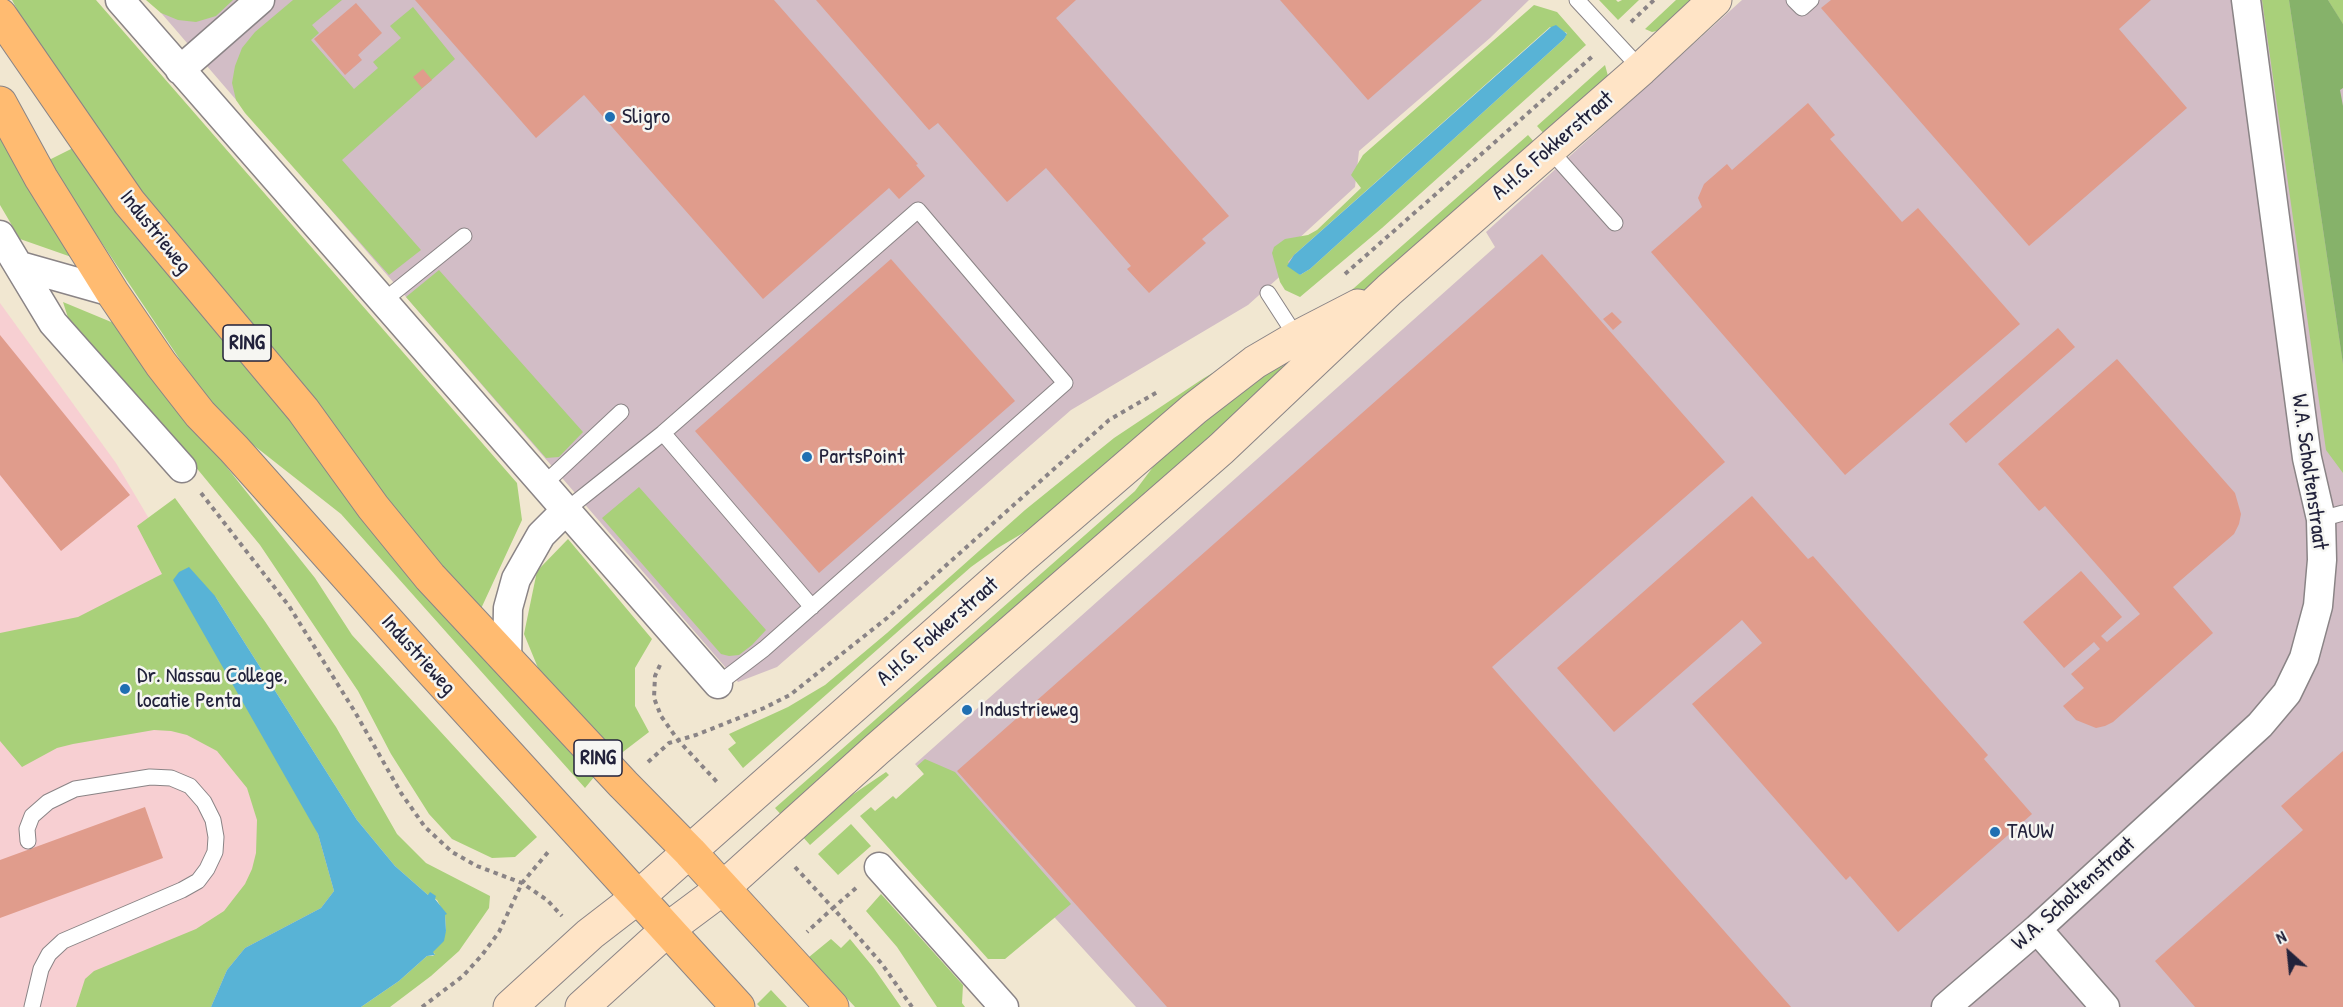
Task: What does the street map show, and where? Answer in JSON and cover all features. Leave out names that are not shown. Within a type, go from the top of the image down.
[{"type":"main road","name":"Industrieweg","points":[[0,15],[129,202],[303,410],[374,507],[430,577],[507,662],[690,852],[832,1007]]},
{"type":"main road","name":"Industrieweg","points":[[0,103],[42,178],[112,292],[160,364],[200,414],[234,448],[422,660],[738,1007]]},
{"type":"street","points":[[120,0],[718,684]]},
{"type":"street","points":[[180,70],[260,0]]},
{"type":"street","name":"A.H.G. Fokkerstraat","points":[[582,1007],[668,929],[723,888],[876,750],[1221,449],[1306,350],[1389,290],[1550,150],[1715,0]]},
{"type":"street","name":"W.A. Scholtenstraat","points":[[1946,1007],[2037,929],[2260,726],[2287,693],[2304,658],[2318,606],[2322,560],[2332,516],[2307,458],[2246,0]]},
{"type":"street","points":[[0,235],[53,323],[182,468]]},
{"type":"street","points":[[20,266],[112,292]]},
{"type":"street","name":"A.H.G. Fokkerstraat","points":[[510,1007],[590,934],[638,897],[690,852],[1194,408],[1255,363],[1306,350]]},
{"type":"street","points":[[507,662],[508,608],[516,579],[541,535],[565,511]]},
{"type":"street","points":[[879,867],[1004,1007]]},
{"type":"street","points":[[2037,929],[2105,1007]]},
{"type":"lane","points":[[1577,0],[1641,69]]},
{"type":"lane","points":[[1794,0],[1802,8],[1810,0]]},
{"type":"lane","points":[[1550,150],[1615,223]]},
{"type":"lane","points":[[565,511],[663,433],[918,210],[1065,383],[764,649],[718,684]]},
{"type":"lane","points":[[382,302],[464,236]]},
{"type":"lane","points":[[1268,293],[1306,350]]},
{"type":"lane","points":[[543,485],[621,412]]},
{"type":"lane","points":[[663,433],[812,607]]},
{"type":"lane","points":[[28,841],[27,830],[32,816],[48,802],[75,789],[150,777],[171,778],[190,786],[204,802],[213,820],[216,837],[215,852],[207,870],[198,880],[182,890],[63,940],[50,954],[41,969],[32,1007]]},
{"type":"path","points":[[182,468],[289,606],[355,712],[401,793],[425,827],[447,848],[464,859],[522,883],[499,932],[482,955],[463,976],[422,1007]]},
{"type":"path","points":[[681,643],[660,665],[655,676],[654,688],[654,698],[662,716],[678,740],[772,704]]},
{"type":"path","points":[[833,908],[882,964],[912,1007]]},
{"type":"shaded area","points":[[150,0],[1529,0],[1490,38],[1359,151],[1355,187],[1296,241],[1295,263],[1248,305],[1071,410],[777,667],[738,682]]},
{"type":"shaded area","points":[[1742,0],[2343,0],[2343,1007],[1136,1007],[915,764],[1495,247],[1486,232]]},
{"type":"shaded area","name":"Dr. Nassau College, locatie Penta","points":[[0,303],[116,463],[384,915],[317,1007],[0,1007]]},
{"type":"green space","points":[[12,0],[96,0],[517,483],[522,520],[479,613],[137,195],[27,28]]},
{"type":"green space","points":[[146,0],[233,0],[216,16],[196,22],[178,20],[161,13]]},
{"type":"green space","points":[[293,0],[342,0],[312,25],[319,33],[311,40],[354,89],[378,68],[373,62],[401,38],[390,26],[413,7],[455,59],[342,160],[421,250],[389,275],[236,100],[232,83],[242,48],[255,32]]},
{"type":"green space","points":[[1599,0],[1618,2],[1639,0],[1618,20]]},
{"type":"green space","points":[[1676,0],[1694,0],[1662,30],[1652,32],[1645,29]]},
{"type":"green space","points":[[2262,0],[2289,0],[2343,364],[2343,473],[2326,450]]},
{"type":"green space","points":[[2289,0],[2328,0],[2343,24],[2343,88],[2340,90],[2343,106],[2343,364]]},
{"type":"green space","points":[[2328,0],[2343,0],[2343,24],[2342,23]]},
{"type":"green space","points":[[1534,5],[1557,12],[1586,45],[1382,228],[1300,297],[1285,290],[1280,282],[1272,253],[1274,247],[1285,239],[1308,235],[1317,230],[1361,188],[1351,175],[1363,155]],"holes":[[[1550,27],[1567,33],[1564,39],[1310,269],[1300,275],[1288,262]]]},
{"type":"green space","points":[[1605,65],[1608,76],[1545,135],[1537,126]]},
{"type":"green space","points":[[0,123],[80,260],[20,239],[0,205]]},
{"type":"green space","points":[[1528,135],[1535,143],[1347,312],[1329,310]]},
{"type":"green space","points":[[73,148],[153,257],[290,412],[599,771],[585,788],[341,514],[219,418],[47,161]]},
{"type":"green space","points":[[439,270],[583,432],[559,457],[546,458],[406,297]]},
{"type":"green space","points":[[63,302],[116,324],[315,578],[352,635],[537,837],[515,857],[492,858],[452,839],[429,814],[391,754],[358,691],[260,545],[152,414],[70,324]]},
{"type":"green space","points":[[1237,359],[1050,517],[996,549],[971,567],[743,768],[728,749],[736,743],[729,734],[788,707],[825,685],[1025,510],[1114,438],[1204,378]]},
{"type":"green space","points":[[1280,363],[1288,369],[784,818],[775,808],[1135,491],[1180,431]]},
{"type":"green space","points":[[639,487],[766,630],[739,655],[721,654],[602,518]]},
{"type":"green space","points":[[175,498],[264,620],[336,727],[397,834],[426,863],[490,896],[489,908],[459,951],[390,1007],[361,1007],[399,981],[427,956],[435,954],[432,952],[446,931],[445,915],[437,900],[395,866],[357,820],[215,596],[318,834],[334,891],[321,908],[245,948],[227,970],[211,1007],[76,1007],[85,979],[94,971],[196,929],[224,911],[245,884],[256,853],[257,820],[247,788],[217,751],[187,735],[154,730],[73,744],[57,748],[22,767],[0,741],[0,633],[78,617],[162,574],[137,526]]},
{"type":"green space","points":[[568,539],[652,639],[635,668],[635,706],[649,732],[615,758],[543,680],[524,634],[537,571]]},
{"type":"green space","points":[[925,759],[955,772],[1071,904],[1005,959],[988,959],[860,816],[871,807],[875,811],[893,796],[896,799],[924,774],[917,766]]},
{"type":"green space","points":[[886,772],[889,775],[810,845],[802,836],[827,812]]},
{"type":"green space","points":[[851,824],[871,846],[838,875],[818,854]]},
{"type":"green space","points":[[881,894],[963,985],[962,1003],[965,1007],[937,1007],[897,947],[866,911]]},
{"type":"green space","points":[[831,939],[841,948],[850,939],[901,1007],[855,1007],[809,957]]},
{"type":"green space","points":[[771,990],[787,1007],[760,1007],[757,1004]]},
{"type":"water","points":[[1556,25],[1567,34],[1564,39],[1310,269],[1300,275],[1287,266],[1294,255]]},
{"type":"water","points":[[189,567],[215,596],[357,820],[395,866],[428,895],[430,892],[436,896],[435,899],[447,914],[445,915],[444,941],[433,952],[435,955],[427,956],[399,981],[361,1007],[211,1007],[227,970],[245,948],[321,908],[334,891],[318,834],[173,580],[179,572]]},
{"type":"building","points":[[415,0],[774,0],[918,164],[916,165],[925,176],[899,199],[889,188],[763,299],[584,95],[536,138]]},
{"type":"building","points":[[816,0],[1076,0],[1056,18],[1229,216],[1202,239],[1206,243],[1149,293],[1127,269],[1131,266],[1046,168],[1007,202],[938,123],[929,130]]},
{"type":"building","points":[[1280,0],[1482,0],[1368,100]]},
{"type":"building","points":[[1831,0],[2151,0],[2119,29],[2187,108],[2029,246],[1821,8]]},
{"type":"building","points":[[356,3],[382,33],[358,55],[362,60],[345,75],[314,39]]},
{"type":"building","points":[[423,69],[432,80],[422,88],[413,77]]},
{"type":"building","points":[[1808,103],[1835,135],[1830,139],[1902,222],[1918,208],[2020,324],[1845,475],[1651,252],[1702,207],[1698,198],[1704,184],[1727,164],[1732,170]]},
{"type":"building","points":[[1542,254],[1725,462],[1492,667],[1791,1007],[1167,1007],[957,771]]},
{"type":"building","points":[[891,259],[1015,401],[819,573],[695,431]]},
{"type":"building","points":[[1612,312],[1622,322],[1613,330],[1603,319]]},
{"type":"building","points":[[2058,328],[2075,347],[1966,443],[1949,424]]},
{"type":"building","points":[[0,335],[130,495],[61,551],[0,475]]},
{"type":"building","points":[[2117,359],[2235,493],[2241,514],[2234,534],[2173,587],[2213,633],[2113,722],[2096,728],[2076,720],[2063,706],[2084,688],[2071,674],[2100,649],[2094,642],[2064,668],[2023,622],[2081,571],[2122,617],[2101,636],[2107,642],[2140,614],[2045,506],[2039,511],[1998,464]]},
{"type":"building","points":[[1752,496],[1808,559],[1813,556],[1988,755],[1984,759],[2032,814],[1898,932],[1850,876],[1846,880],[1692,704],[1762,643],[1742,620],[1614,732],[1557,668]]},
{"type":"building","points":[[2343,751],[2343,1007],[2195,1007],[2155,961],[2303,830],[2281,806]]},
{"type":"building","points":[[145,807],[163,858],[0,918],[0,860]]},
{"type":"place","name":"Sligro","points":[[610,117]]},
{"type":"place","name":"PartsPoint","points":[[807,457]]},
{"type":"place","name":"Dr. Nassau College, locatie Penta","points":[[125,689]]},
{"type":"place","name":"Industrieweg","points":[[967,710]]},
{"type":"place","name":"TAUW","points":[[1995,832]]}]
